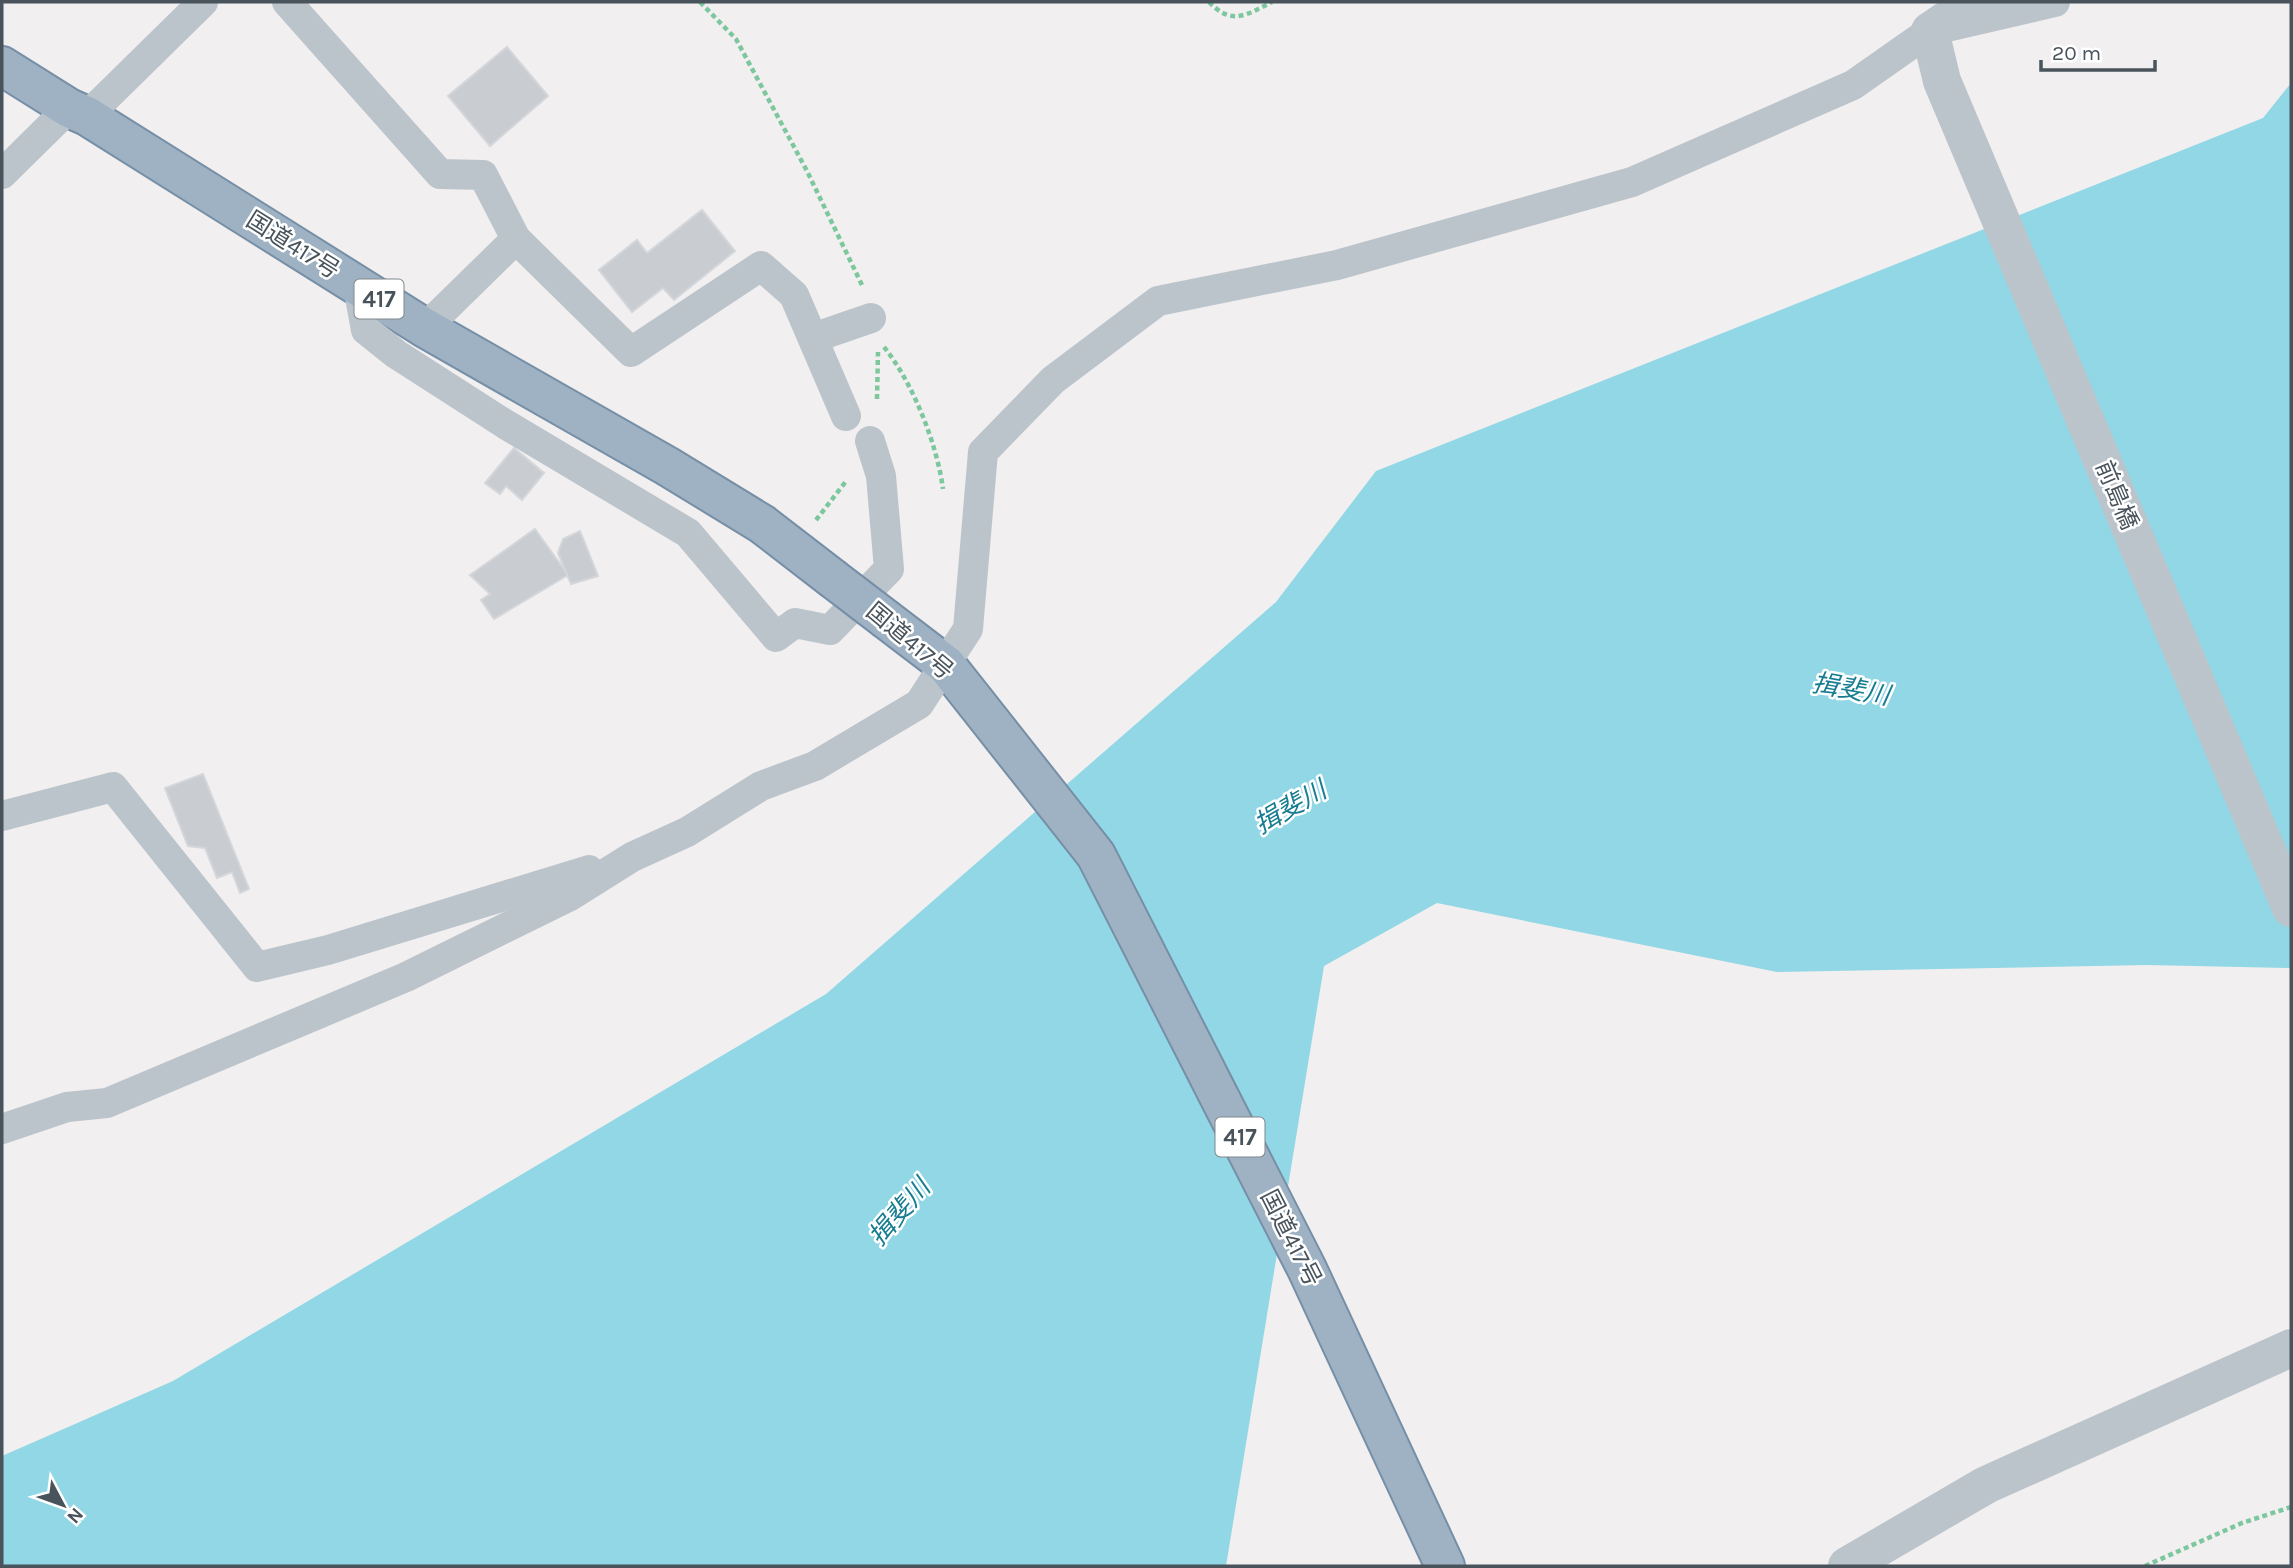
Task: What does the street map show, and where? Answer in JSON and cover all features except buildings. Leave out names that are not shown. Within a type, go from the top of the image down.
[{"type":"highway","name":"国道417号","points":[[2,66],[425,328],[667,466],[762,524],[946,665],[1096,855],[1307,1269],[1445,1566]]},
{"type":"street","points":[[2,174],[78,112],[203,2]]},
{"type":"street","points":[[287,2],[440,174],[483,174],[516,239],[631,352],[761,266],[794,295],[846,416]]},
{"type":"street","points":[[2,816],[113,787],[257,967],[328,950],[632,857],[688,832],[761,786],[815,766],[919,704],[968,629],[983,452],[1053,380],[1158,301],[1337,265],[1632,182],[1853,85],[1973,2]]},
{"type":"street","points":[[1930,31],[2055,2]]},
{"type":"street","name":"前島橋","points":[[1930,31],[1942,81],[2291,908]]},
{"type":"street","points":[[425,328],[516,239]]},
{"type":"street","points":[[358,285],[366,330],[396,354],[505,424],[688,533],[776,637],[795,622],[830,630],[888,569],[881,476],[870,441]]},
{"type":"street","points":[[813,338],[872,318]]},
{"type":"street","points":[[2,1129],[67,1107],[107,1103],[406,977],[569,896],[632,857]]},
{"type":"street","points":[[1847,1566],[1986,1485],[2291,1348]]},
{"type":"path","points":[[1209,2],[1220,13],[1241,17],[1272,2]]},
{"type":"path","points":[[884,346],[901,368],[939,459],[944,499]]},
{"type":"path","points":[[2145,1566],[2242,1523],[2291,1507]]},
{"type":"water","name":"揖斐川","points":[[2291,83],[2291,968],[2147,965],[1777,972],[1437,903],[1324,966],[1226,1566],[2,1566],[2,1456],[173,1381],[826,994],[1276,602],[1376,471],[2263,118]]}]
